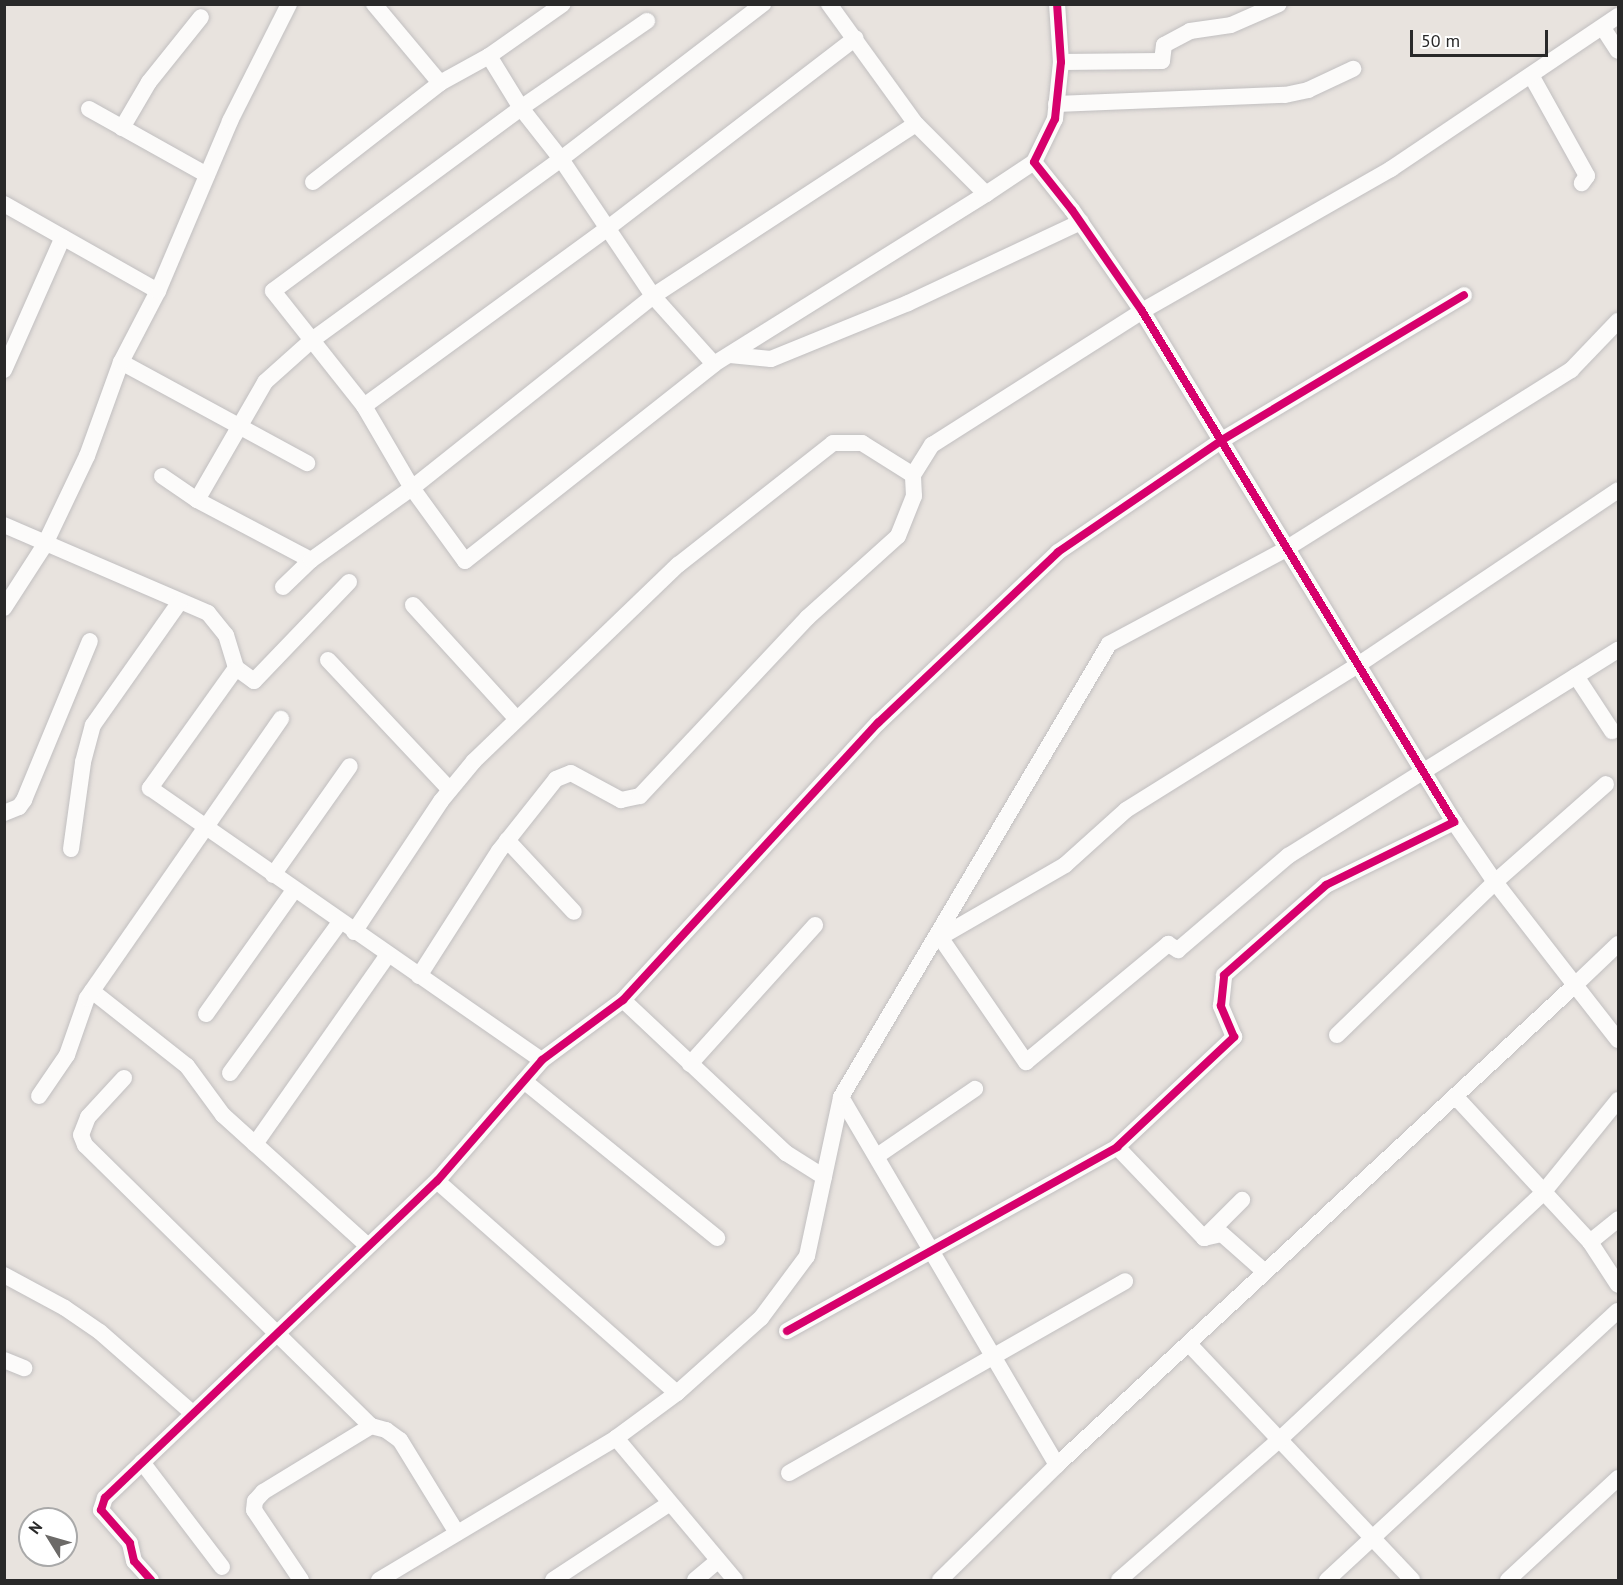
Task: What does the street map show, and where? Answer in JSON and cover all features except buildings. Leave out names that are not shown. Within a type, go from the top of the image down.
[{"type":"street","points":[[4,608],[44,546],[87,456],[121,362],[158,291],[207,175],[289,4]]},
{"type":"street","points":[[374,4],[440,83]]},
{"type":"street","points":[[313,182],[440,83],[489,56],[563,4]]},
{"type":"street","points":[[197,500],[265,382],[312,340],[561,159],[763,4]]},
{"type":"street","points":[[829,4],[856,38],[916,124],[986,194]]},
{"type":"street","points":[[647,21],[521,108],[273,291],[364,406],[412,488],[465,561],[714,364],[1034,162],[1055,118],[1061,62],[1057,4]]},
{"type":"street","points":[[1061,62],[1162,61],[1164,45],[1190,31],[1231,25],[1279,4]]},
{"type":"street","points":[[419,976],[507,840],[548,788],[571,773],[621,800],[640,796],[807,618],[898,536],[914,496],[913,476],[932,445],[1142,311],[1391,169],[1532,77],[1618,16]]},
{"type":"street","points":[[122,128],[149,82],[201,17]]},
{"type":"street","points":[[1603,28],[1618,51]]},
{"type":"street","points":[[364,406],[608,228],[856,38]]},
{"type":"street","points":[[489,56],[521,108],[561,159],[653,296],[714,364]]},
{"type":"street","points":[[1056,104],[1285,95],[1308,90],[1353,69]]},
{"type":"street","points":[[1532,77],[1587,176],[1582,183]]},
{"type":"street","points":[[89,109],[207,175]]},
{"type":"street","points":[[283,588],[311,560],[412,488],[653,296],[916,124]]},
{"type":"street","points":[[1034,162],[1080,222],[1142,311],[1222,440],[1284,550],[1425,771],[1454,822],[1495,882],[1618,1040]]},
{"type":"street","points":[[4,204],[158,291]]},
{"type":"street","points":[[730,355],[771,359],[908,303],[1080,222]]},
{"type":"street","points":[[4,370],[63,237]]},
{"type":"street","points":[[151,1581],[134,1561],[130,1543],[101,1510],[105,1498],[191,1412],[437,1181],[542,1060],[623,1000],[878,723],[1049,560],[1222,440],[1464,295]]},
{"type":"street","points":[[379,1581],[616,1438],[677,1393],[761,1318],[807,1257],[841,1097],[1109,644],[1284,550],[1571,370],[1618,321]]},
{"type":"street","points":[[121,362],[307,463]]},
{"type":"street","points":[[354,932],[450,790],[515,717],[678,566],[833,443],[862,443],[913,476]]},
{"type":"street","points":[[162,476],[197,500],[311,560]]},
{"type":"street","points":[[936,939],[1065,865],[1126,810],[1358,665],[1618,490]]},
{"type":"street","points":[[4,525],[44,546],[208,613],[219,623],[236,668],[255,681],[349,582]]},
{"type":"street","points":[[71,849],[83,762],[93,724],[179,603]]},
{"type":"street","points":[[413,605],[515,717]]},
{"type":"street","points":[[4,813],[19,807],[24,800],[90,641]]},
{"type":"street","points":[[936,939],[1026,1062],[1168,944],[1178,950],[1288,856],[1618,650]]},
{"type":"street","points":[[328,660],[450,790]]},
{"type":"street","points":[[236,668],[150,788],[354,932],[542,1060]]},
{"type":"street","points":[[1576,676],[1612,731]]},
{"type":"street","points":[[39,1096],[67,1055],[92,991],[281,718]]},
{"type":"street","points":[[273,875],[350,766]]},
{"type":"street","points":[[1337,1035],[1495,882],[1606,784]]},
{"type":"street","points":[[787,1331],[1117,1147],[1234,1037],[1221,1006],[1224,975],[1326,885],[1454,822]]},
{"type":"street","points":[[507,840],[574,912]]},
{"type":"street","points":[[206,1014],[294,890]]},
{"type":"street","points":[[230,1073],[340,922]]},
{"type":"street","points":[[690,1064],[816,925]]},
{"type":"street","points":[[940,1581],[1057,1465],[1190,1345],[1265,1272],[1618,944]]},
{"type":"street","points":[[255,1144],[388,955]]},
{"type":"street","points":[[92,991],[187,1066],[223,1115],[368,1246]]},
{"type":"street","points":[[623,1000],[786,1153],[824,1177]]},
{"type":"street","points":[[124,1077],[88,1117],[81,1135],[85,1145],[278,1331],[371,1426],[386,1430],[400,1440],[458,1533]]},
{"type":"street","points":[[524,1081],[717,1238]]},
{"type":"street","points":[[877,1156],[975,1089]]},
{"type":"street","points":[[1455,1096],[1542,1194],[1590,1242],[1618,1285]]},
{"type":"street","points":[[841,1097],[934,1249],[992,1357],[1057,1465]]},
{"type":"street","points":[[1119,1581],[1279,1440],[1542,1194],[1618,1100]]},
{"type":"street","points":[[1117,1147],[1204,1238]]},
{"type":"street","points":[[437,1181],[677,1393]]},
{"type":"street","points":[[1204,1238],[1242,1200]]},
{"type":"street","points":[[1590,1242],[1618,1219]]},
{"type":"street","points":[[1204,1238],[1222,1234],[1265,1272]]},
{"type":"street","points":[[4,1275],[65,1308],[100,1332],[191,1412]]},
{"type":"street","points":[[789,1473],[1125,1281]]},
{"type":"street","points":[[1327,1581],[1618,1311]]},
{"type":"street","points":[[1190,1345],[1412,1581]]},
{"type":"street","points":[[4,1360],[24,1368]]},
{"type":"street","points":[[301,1581],[254,1510],[255,1501],[263,1492],[371,1426]]},
{"type":"street","points":[[616,1438],[735,1581]]},
{"type":"street","points":[[142,1462],[222,1567]]},
{"type":"street","points":[[1508,1581],[1618,1478]]},
{"type":"street","points":[[553,1581],[670,1503]]},
{"type":"street","points":[[695,1581],[718,1561]]},
{"type":"cycle path","points":[[787,1331],[1117,1147],[1234,1037],[1221,1006],[1224,975],[1326,885],[1454,822],[1142,311],[1072,210],[1034,162],[1055,119],[1061,62],[1057,4]]},
{"type":"cycle path","points":[[151,1580],[134,1561],[130,1543],[101,1510],[105,1498],[437,1181],[542,1060],[623,1000],[878,723],[1058,552],[1222,440],[1464,295]]}]
